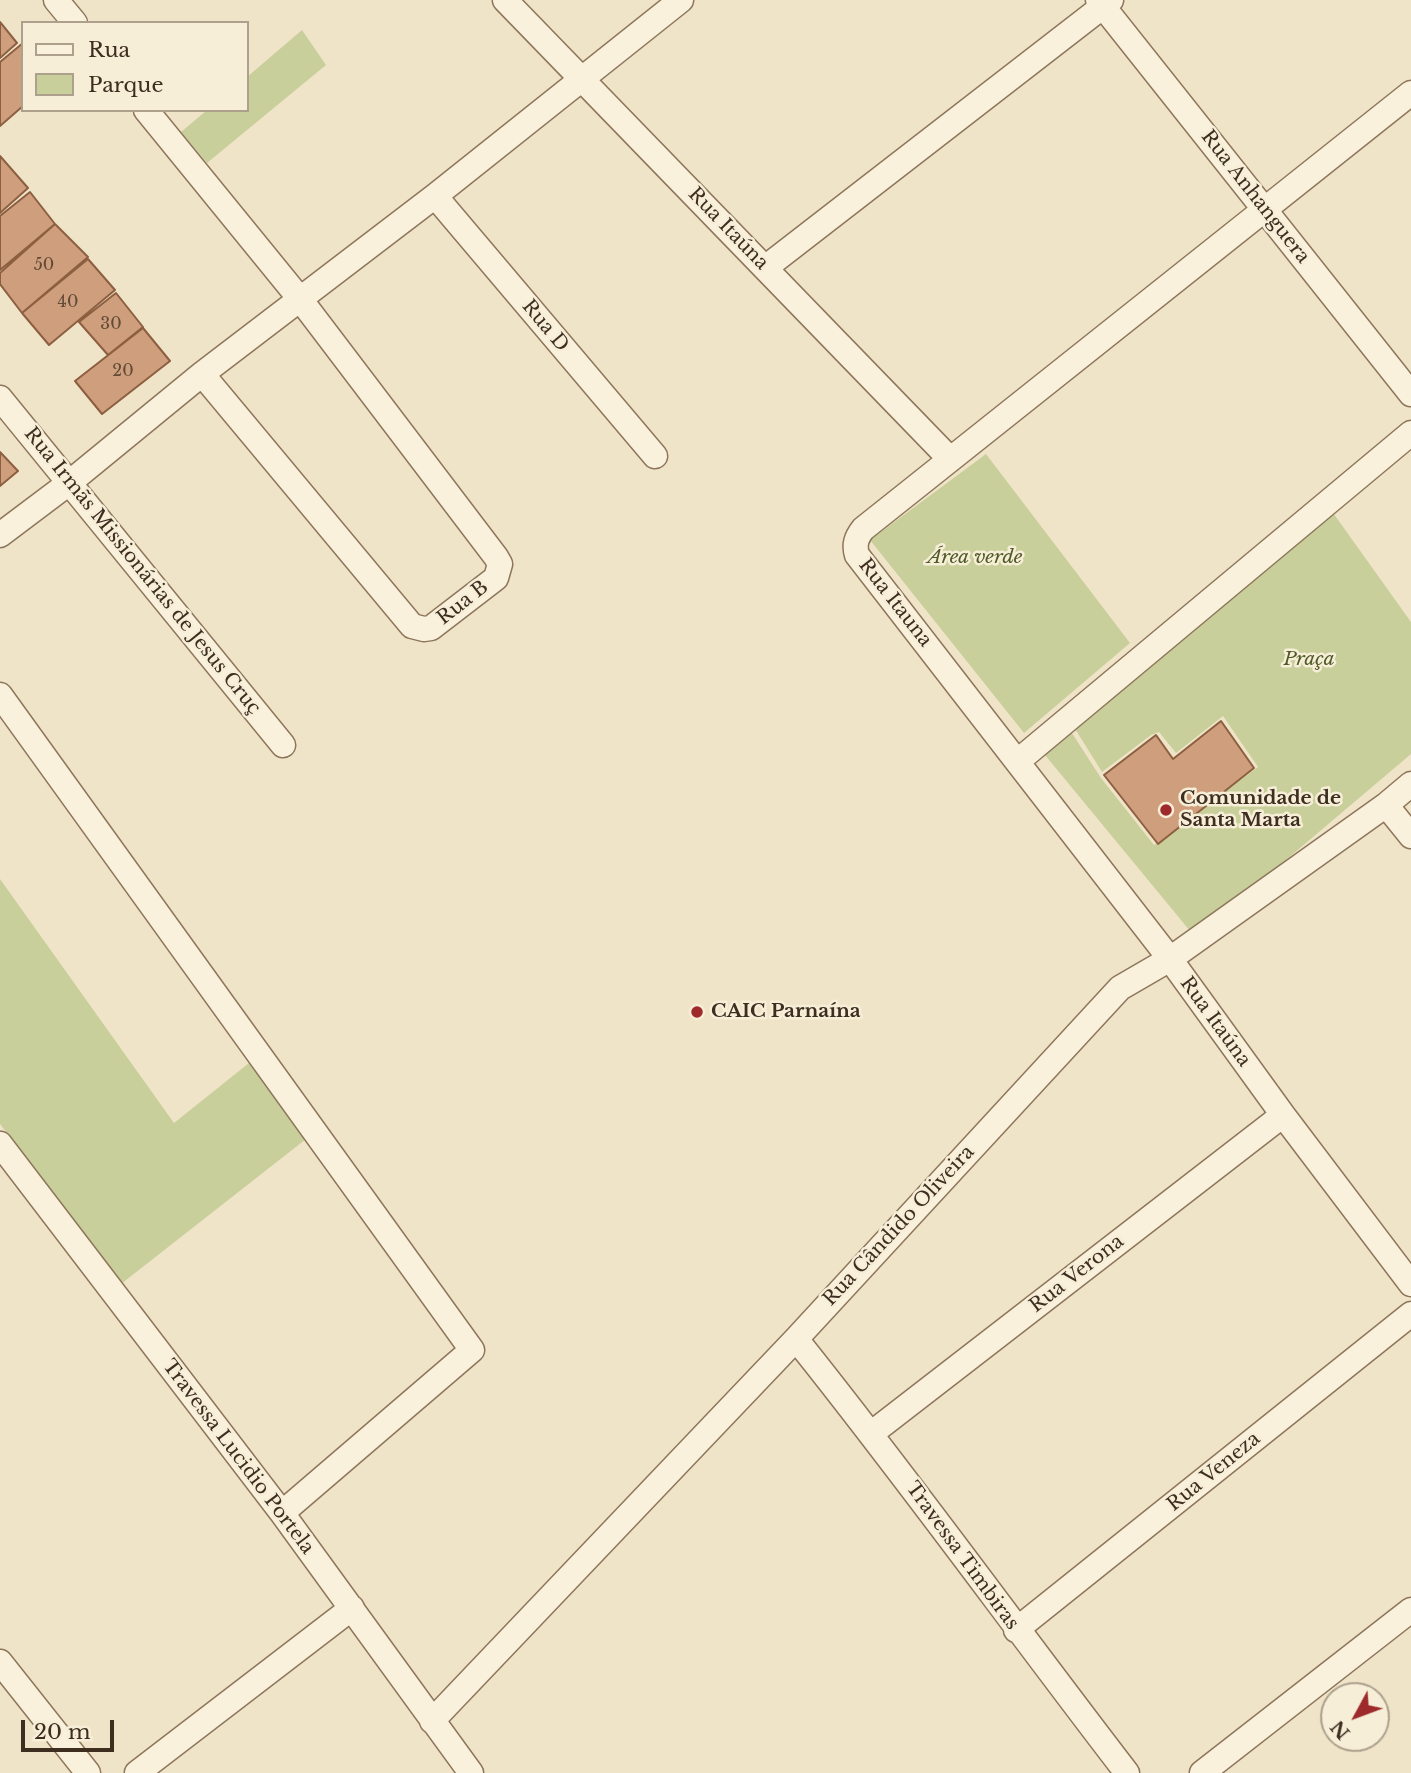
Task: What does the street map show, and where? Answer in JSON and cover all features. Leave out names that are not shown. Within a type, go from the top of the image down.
[{"type":"street","points":[[56,0],[73,21]]},
{"type":"street","name":"Rua Itaúna","points":[[505,0],[950,459]]},
{"type":"street","points":[[0,535],[69,483],[202,374],[435,196],[681,0]]},
{"type":"street","points":[[765,268],[1104,2]]},
{"type":"street","name":"Rua Anhanguera","points":[[1104,2],[1411,394]]},
{"type":"street","points":[[950,459],[1411,93]]},
{"type":"street","points":[[148,112],[300,299]]},
{"type":"street","name":"Rua D","points":[[435,196],[655,456]]},
{"type":"street","name":"Rua B","points":[[202,374],[412,626],[431,628],[496,578],[500,564],[300,299]]},
{"type":"street","name":"Rua Irmãs Missionárias de Jesus Cruç","points":[[0,398],[284,745]]},
{"type":"street","points":[[1018,761],[1411,433]]},
{"type":"street","name":"Rua Itauna","points":[[950,459],[863,530],[858,535],[855,549],[1018,761]]},
{"type":"street","points":[[0,695],[472,1350],[282,1513]]},
{"type":"street","name":"Rua Itaúna","points":[[1018,761],[1170,959],[1283,1115],[1411,1284]]},
{"type":"street","name":"Rua Cândido Oliveira","points":[[432,1721],[796,1339],[1120,988],[1170,959],[1411,784]]},
{"type":"street","points":[[1385,805],[1411,836]]},
{"type":"street","name":"Rua Verona","points":[[872,1433],[1283,1115]]},
{"type":"street","name":"Travessa Lucidio Portela","points":[[0,1144],[282,1513],[471,1773]]},
{"type":"street","name":"Rua Veneza","points":[[1017,1630],[1411,1314]]},
{"type":"street","name":"Travessa Timbiras","points":[[796,1339],[872,1433],[1126,1773]]},
{"type":"street","points":[[137,1773],[352,1608]]},
{"type":"street","points":[[1202,1773],[1411,1610]]},
{"type":"street","points":[[0,1662],[88,1773]]},
{"type":"green space","points":[[302,30],[326,65],[207,163],[181,132],[205,112],[248,112],[248,76]]},
{"type":"green space","name":"Área verde","points":[[986,454],[1130,643],[1024,733],[870,540]]},
{"type":"green space","name":"Praça","points":[[1331,510],[1411,622],[1411,754],[1195,937],[1040,749],[1068,727],[1101,778],[1154,845],[1258,767],[1223,716],[1176,753],[1159,732],[1151,735],[1102,772],[1072,724]]},
{"type":"green space","points":[[0,879],[174,1123],[259,1055],[315,1132],[121,1284],[0,1124]]},
{"type":"building","points":[[0,22],[17,43],[0,58]]},
{"type":"building","points":[[21,45],[21,108],[0,126],[0,62]]},
{"type":"building","points":[[0,156],[28,188],[0,213]]},
{"type":"building","points":[[30,192],[55,224],[0,270],[0,216]]},
{"type":"building","points":[[55,224],[88,257],[22,313],[0,284],[0,273]]},
{"type":"building","points":[[88,259],[115,290],[49,345],[22,313]]},
{"type":"building","points":[[116,293],[143,327],[108,355],[79,322]]},
{"type":"building","points":[[143,328],[170,361],[102,414],[75,381]]},
{"type":"building","points":[[0,452],[18,471],[0,486]]},
{"type":"building","name":"Comunidade de Santa Marta","points":[[1221,721],[1254,768],[1158,844],[1104,775],[1156,735],[1173,759]]},
{"type":"place","name":"Comunidade de Santa Marta","points":[[1166,810]]},
{"type":"place","name":"CAIC Parnaína","points":[[697,1012]]}]
